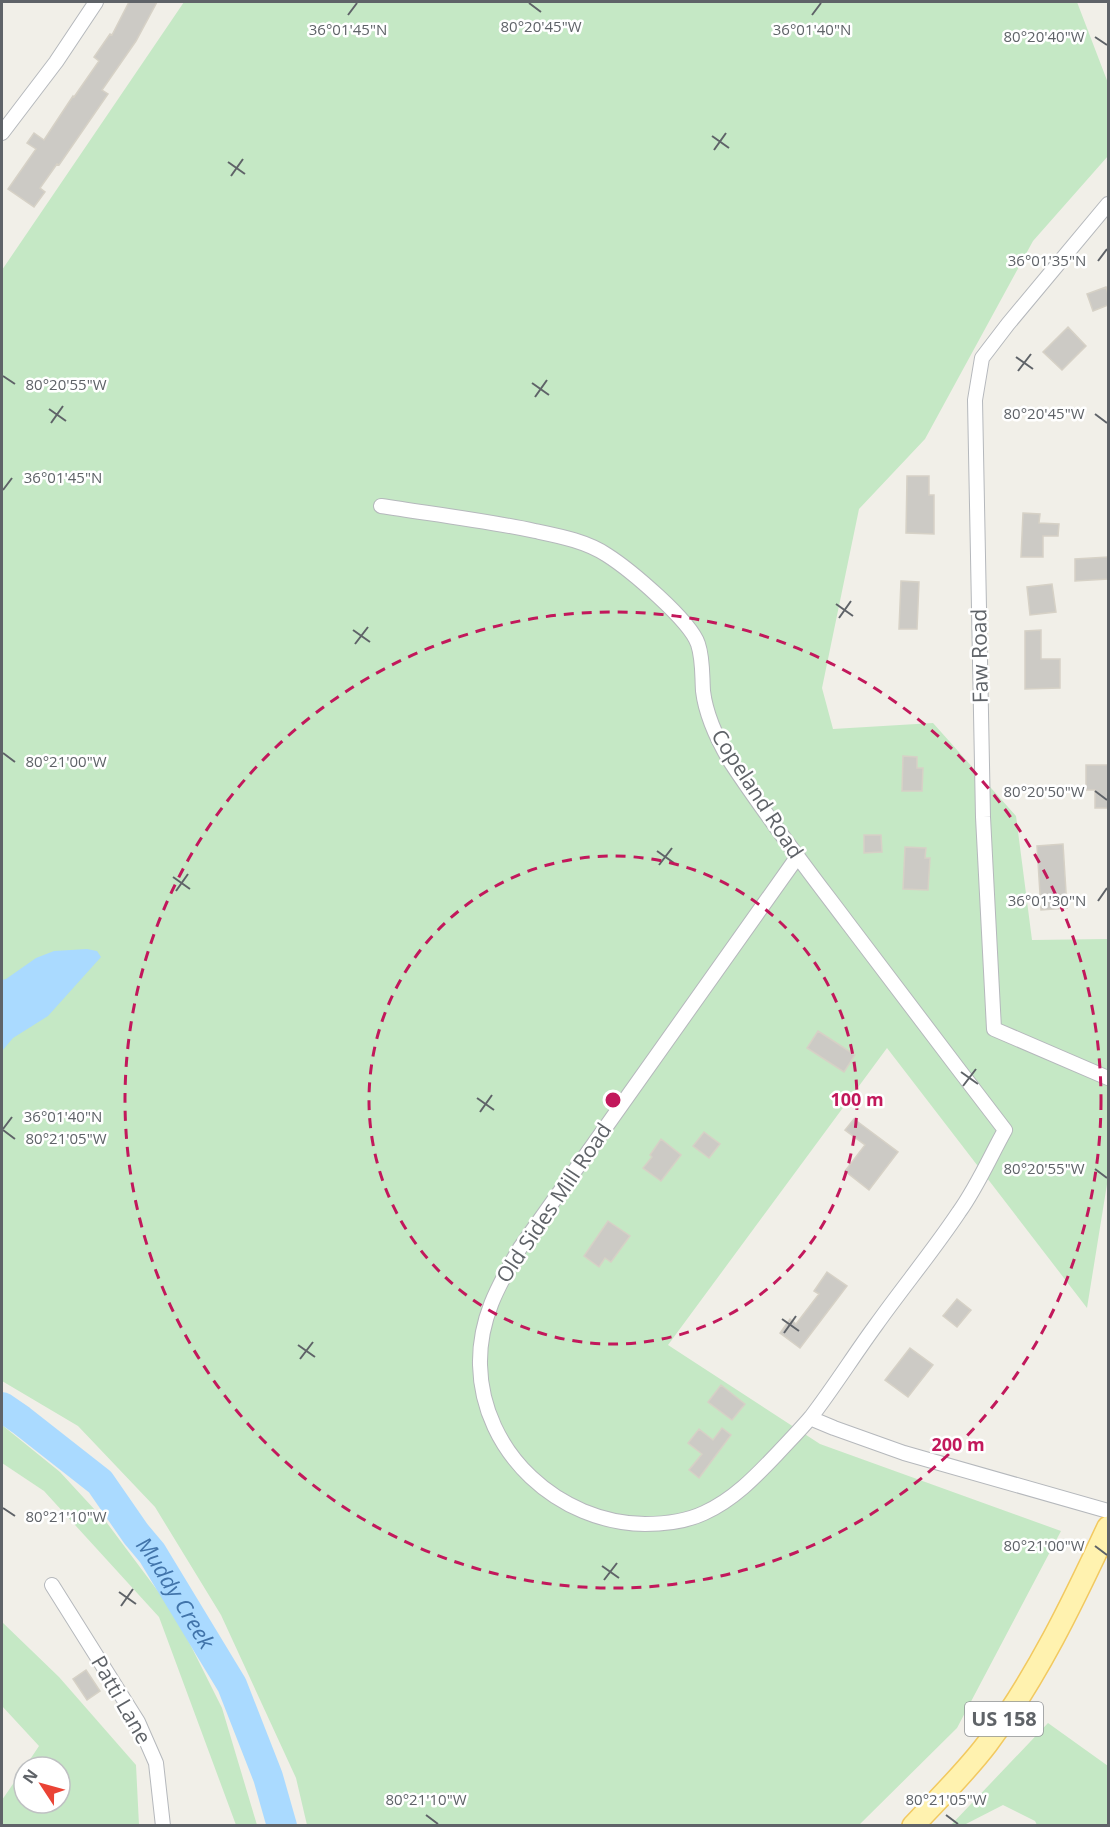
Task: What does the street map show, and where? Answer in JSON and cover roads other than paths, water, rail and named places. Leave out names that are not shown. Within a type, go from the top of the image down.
[{"type":"main road","name":"US 158","points":[[913,1826],[986,1744],[1016,1702],[1075,1598],[1108,1527]]},
{"type":"street","points":[[2,133],[56,62],[96,2]]},
{"type":"street","name":"Faw Road","points":[[1108,204],[982,358],[975,400],[983,817],[994,1029],[1108,1078]]},
{"type":"street","name":"Copeland Road","points":[[381,506],[507,525],[560,536],[592,547],[623,567],[674,612],[690,629],[697,641],[708,715],[716,736],[731,761],[798,856],[1005,1131]]},
{"type":"street","name":"Old Sides Mill Road","points":[[798,856],[520,1248],[498,1286],[487,1314],[481,1343],[480,1366],[482,1388],[492,1420],[507,1450],[537,1483],[561,1500],[588,1514],[609,1520],[632,1524],[684,1521],[724,1502],[748,1484],[810,1418],[960,1211],[1005,1131]]},
{"type":"street","points":[[810,1418],[904,1453],[1108,1511]]},
{"type":"street","name":"Patti Lane","points":[[52,1586],[138,1722],[156,1763],[163,1826]]},
{"type":"water","points":[[87,949],[97,951],[101,957],[48,1016],[13,1038],[2,1051],[2,980],[36,958],[54,951]]},
{"type":"waterway","name":"Muddy Creek","points":[[2,1407],[100,1482],[152,1553],[232,1685],[268,1777],[282,1826]]}]
